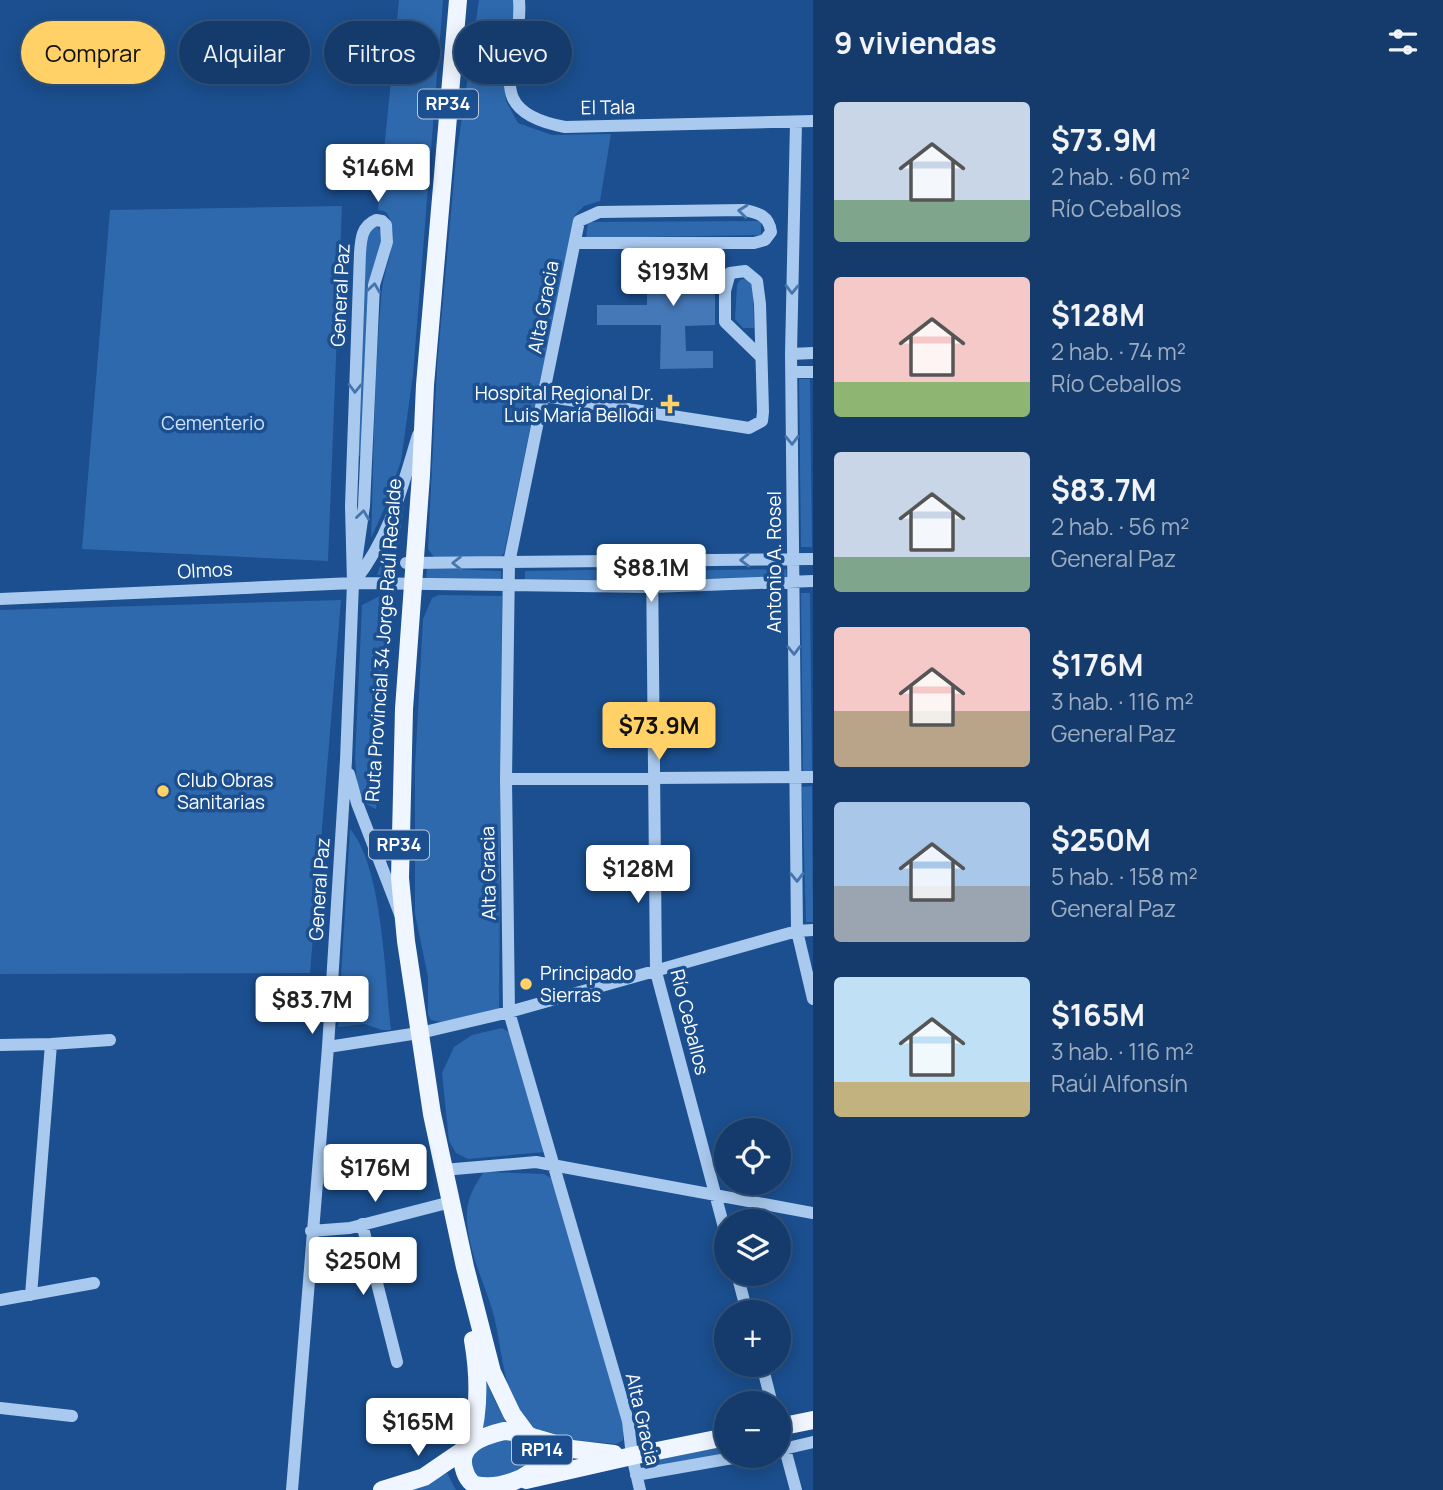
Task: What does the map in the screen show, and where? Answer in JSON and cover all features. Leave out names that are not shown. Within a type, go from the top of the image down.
[{"type":"main road","name":"Ruta Provincial 34 Jorge Raúl Recalde","points":[[458,0],[423,418],[414,474],[391,833],[416,1033],[471,1294],[492,1372],[512,1414],[531,1436]]},
{"type":"main road","name":"Ruta Provincial 34 Jorge Raúl Recalde","points":[[416,1033],[423,1115],[477,1362],[475,1425],[468,1447]]},
{"type":"main road","points":[[791,1425],[813,1420]]},
{"type":"main road","name":"RP14","points":[[382,1490],[424,1477],[488,1435],[504,1431],[572,1449],[632,1455]]},
{"type":"main road","name":"RP14","points":[[496,1487],[535,1472],[543,1460],[542,1448],[531,1436]]},
{"type":"main road","name":"RP14","points":[[496,1487],[632,1455],[714,1439]]},
{"type":"main road","points":[[468,1447],[463,1468],[467,1478],[473,1484],[496,1487]]},
{"type":"street","name":"El Tala","points":[[519,0],[509,80],[514,100],[524,113],[543,123],[565,127],[813,121]]},
{"type":"street","name":"Antonio A. Rosel","points":[[796,122],[791,372],[797,931],[813,999]]},
{"type":"street","name":"Alta Gracia","points":[[575,243],[754,243],[765,240],[771,232],[770,223],[761,214],[744,210],[599,212],[587,215],[579,221],[509,563],[506,779],[509,1012],[628,1421],[640,1490]]},
{"type":"street","name":"General Paz","points":[[292,1490],[328,1047],[346,760],[353,583],[351,506],[361,237],[365,227],[376,220],[386,225],[387,242],[374,285],[364,506],[353,583]]},
{"type":"street","points":[[544,396],[749,428],[762,421],[760,304],[757,281],[745,271],[730,272],[725,291],[726,322],[760,356]]},
{"type":"street","points":[[791,354],[813,353]]},
{"type":"street","points":[[791,372],[813,372]]},
{"type":"street","points":[[353,583],[384,537],[423,418]]},
{"type":"street","points":[[410,563],[813,559]]},
{"type":"street","name":"Río Ceballos","points":[[652,562],[656,972],[714,1191]]},
{"type":"street","name":"Olmos","points":[[0,599],[353,583],[652,587],[813,581]]},
{"type":"street","points":[[346,760],[356,803],[399,913]]},
{"type":"street","points":[[506,779],[813,777]]},
{"type":"street","points":[[328,1047],[416,1033],[509,1012],[797,931],[813,930]]},
{"type":"street","points":[[0,1045],[110,1040]]},
{"type":"street","points":[[32,1294],[51,1044]]},
{"type":"street","points":[[443,1170],[536,1162],[714,1195]]},
{"type":"street","points":[[715,1195],[813,1213]]},
{"type":"street","name":"Río Ceballos","points":[[715,1195],[719,1209]]},
{"type":"street","points":[[312,1231],[350,1228],[443,1204]]},
{"type":"street","points":[[362,1224],[397,1362]]},
{"type":"street","points":[[0,1300],[94,1283]]},
{"type":"street","points":[[0,1408],[72,1416]]},
{"type":"street","points":[[791,1447],[813,1442]]},
{"type":"street","points":[[636,1475],[714,1461]]},
{"type":"street","points":[[788,1468],[796,1490]]},
{"type":"green space","points":[[399,0],[443,0],[440,38],[440,21],[397,21]]},
{"type":"green space","points":[[479,0],[513,0],[513,21],[476,21]]},
{"type":"green space","points":[[391,84],[436,84],[413,375],[401,461],[371,538],[379,320],[382,289],[393,241],[391,222],[386,212],[378,210]]},
{"type":"green space","points":[[467,84],[504,84],[506,101],[518,123],[552,135],[611,134],[600,201],[584,206],[575,215],[504,553],[500,558],[434,557],[428,549],[437,367],[456,158]]},
{"type":"green space","name":"Cementerio","points":[[342,206],[328,561],[82,549],[110,210]]},
{"type":"green space","points":[[761,221],[761,235],[586,238],[588,222]]},
{"type":"green space","points":[[370,227],[377,227],[383,232],[361,456],[356,456],[364,245]]},
{"type":"green space","points":[[747,278],[753,285],[754,328],[743,328],[735,319],[737,285],[740,280]]},
{"type":"green space","points":[[799,379],[810,379],[812,547],[801,547]]},
{"type":"green space","points":[[404,504],[395,575],[377,575]]},
{"type":"green space","points":[[427,568],[501,571],[501,582],[426,580]]},
{"type":"green space","points":[[647,569],[647,580],[525,582],[525,571]]},
{"type":"green space","points":[[786,569],[787,577],[658,579],[658,571]]},
{"type":"green space","points":[[801,593],[810,593],[812,771],[803,771]]},
{"type":"green space","points":[[439,595],[502,596],[499,1009],[441,1022],[431,1020],[428,1014],[428,977],[415,914],[415,767],[423,619],[432,598]]},
{"type":"green space","points":[[380,596],[389,599],[391,610],[376,809],[364,803],[357,783],[355,758],[362,605]]},
{"type":"green space","name":"Club Obras Sanitarias","points":[[341,600],[310,973],[0,974],[0,610]]},
{"type":"green space","points":[[812,786],[813,922],[806,922],[802,787]]},
{"type":"green space","points":[[350,829],[361,846],[376,896],[391,1030],[365,1024],[338,1027]]},
{"type":"green space","points":[[502,1028],[510,1033],[544,1152],[468,1159],[456,1153],[449,1141],[442,1073],[454,1047],[472,1035]]},
{"type":"green space","points":[[484,1172],[544,1174],[552,1179],[624,1427],[623,1440],[616,1444],[543,1434],[525,1419],[516,1405],[505,1375],[492,1309],[475,1261],[467,1223],[469,1201]]},
{"type":"green space","points":[[479,1361],[507,1424],[480,1432]]},
{"type":"green space","points":[[514,1437],[530,1449],[531,1458],[522,1476],[475,1481],[466,1456],[474,1447]]},
{"type":"green space","points":[[714,1448],[714,1455],[653,1468],[652,1461]]},
{"type":"green space","points":[[447,1473],[456,1490],[404,1490]]},
{"type":"building","points":[[647,258],[715,258],[715,325],[685,326],[686,351],[713,351],[713,368],[660,369],[661,325],[597,325],[597,305],[647,305]]},
{"type":"place","name":"Hospital Regional Dr. Luis María Bellodi","points":[[670,404]]},
{"type":"place","name":"Club Obras Sanitarias","points":[[163,791]]},
{"type":"place","name":"Principado Sierras","points":[[526,984]]}]
